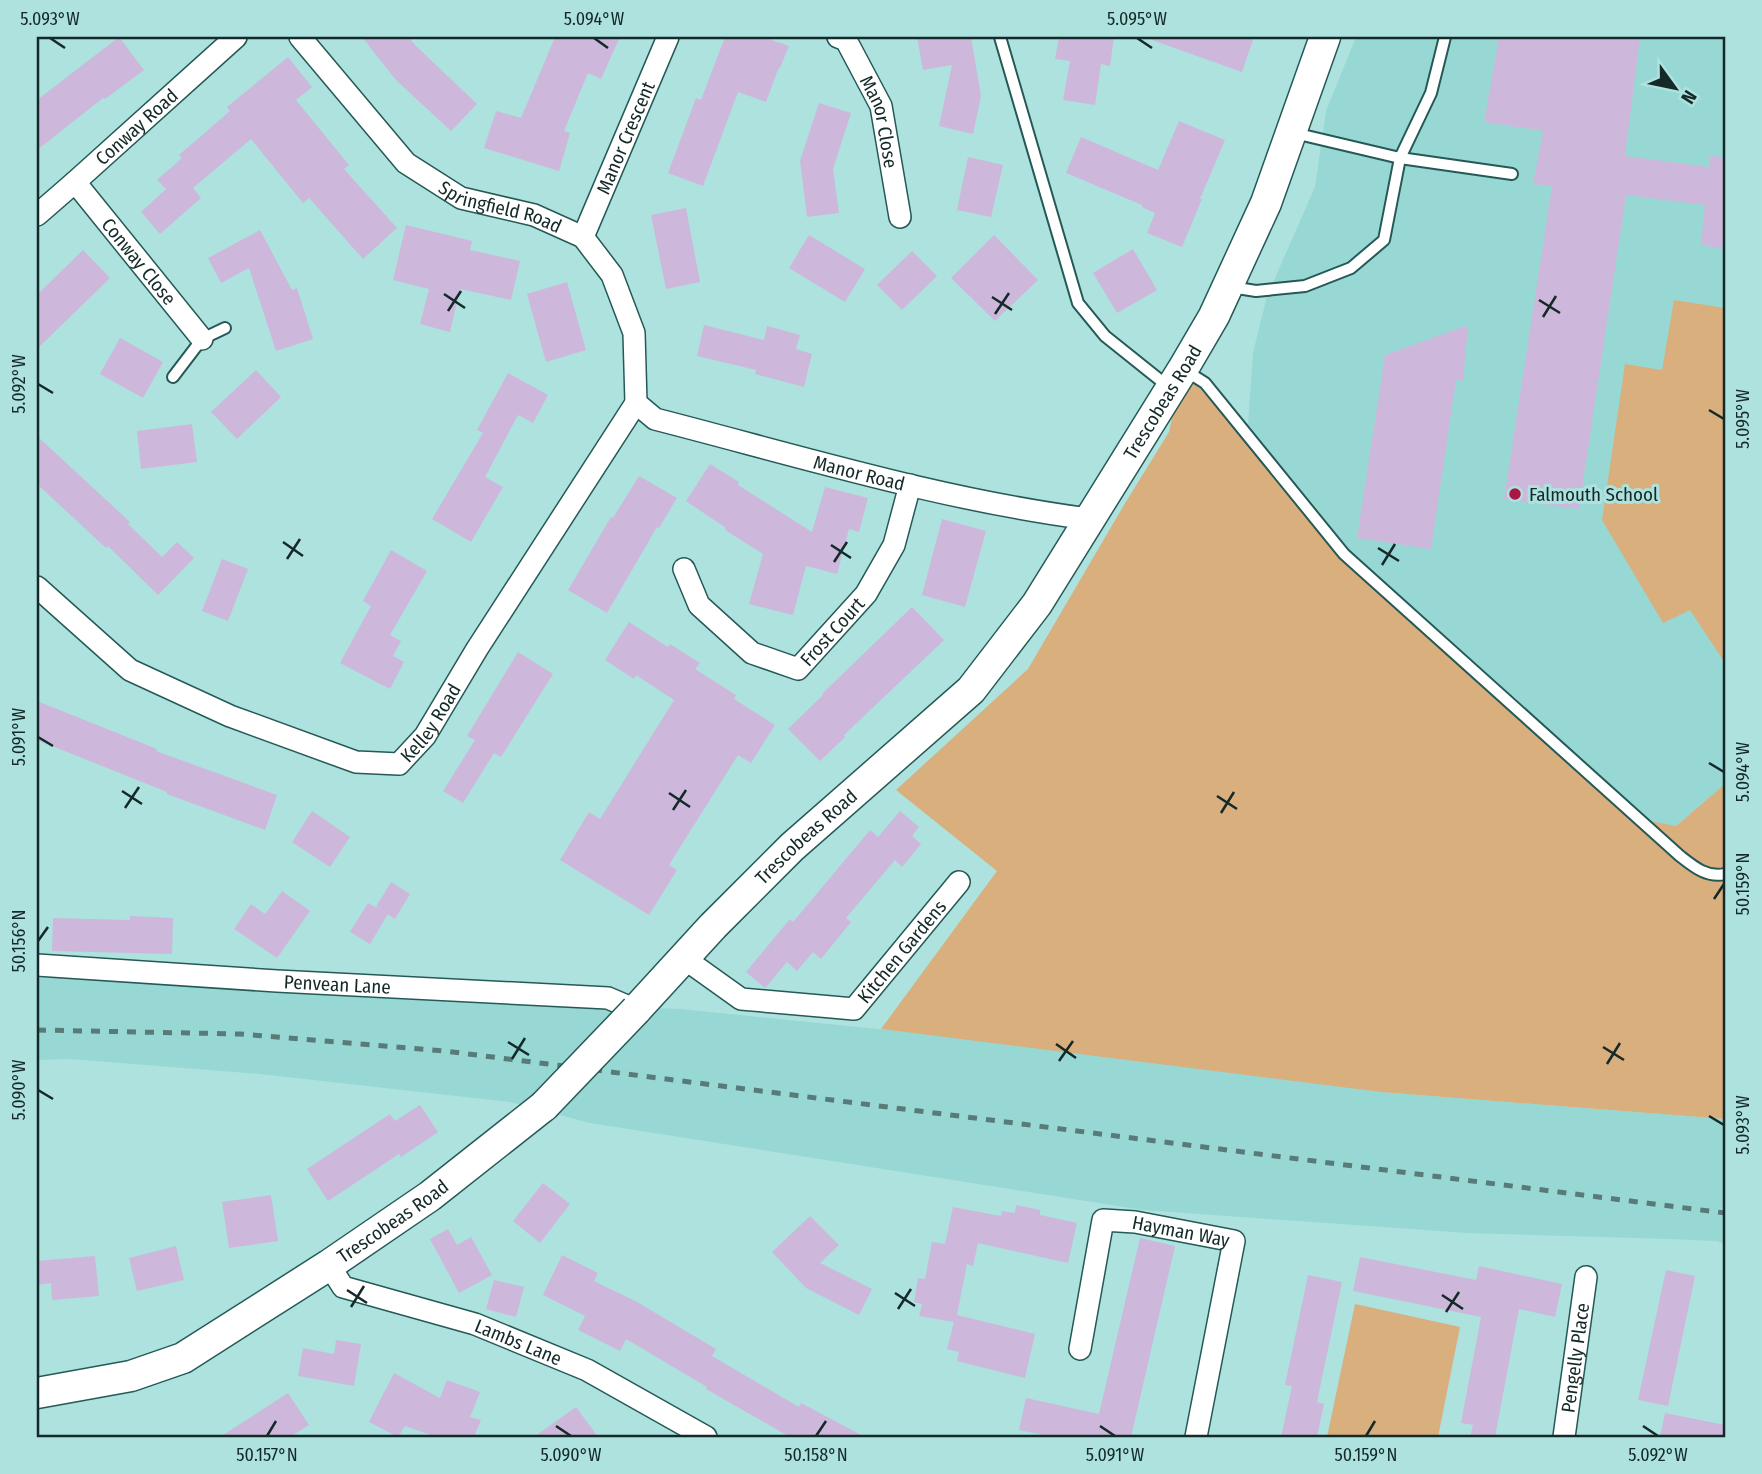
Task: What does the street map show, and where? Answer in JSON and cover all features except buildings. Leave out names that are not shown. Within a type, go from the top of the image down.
[{"type":"street","name":"Conway Road","points":[[37,215],[236,37]]},
{"type":"street","name":"Springfield Road","points":[[300,37],[406,163],[461,198],[534,215],[583,237],[612,275],[634,333],[636,403]]},
{"type":"street","name":"Manor Crescent","points":[[583,237],[668,37]]},
{"type":"street","name":"Manor Close","points":[[838,37],[846,40],[881,106],[900,217]]},
{"type":"street","name":"Trescobeas Road","points":[[37,1394],[131,1376],[183,1358],[329,1265],[430,1196],[544,1106],[685,959],[713,926],[792,847],[971,690],[1037,604],[1214,316],[1266,203],[1325,37]]},
{"type":"street","name":"Conway Close","points":[[75,182],[202,339]]},
{"type":"street","name":"Manor Road","points":[[636,403],[655,419],[910,485],[1036,512],[1089,519]]},
{"type":"street","name":"Kelley Road","points":[[37,587],[130,670],[230,716],[356,762],[399,764],[425,736],[477,649],[636,403]]},
{"type":"street","name":"Frost Court","points":[[684,569],[699,605],[752,653],[798,669],[866,594],[894,545],[910,485]]},
{"type":"street","name":"Kitchen Gardens","points":[[685,959],[741,999],[853,1009],[959,882]]},
{"type":"street","name":"Penvean Lane","points":[[37,965],[277,981],[608,998],[636,1010]]},
{"type":"street","name":"Hayman Way","points":[[1080,1349],[1103,1220],[1135,1222],[1234,1241],[1196,1437]]},
{"type":"street","name":"Lambs Lane","points":[[329,1265],[343,1286],[475,1324],[587,1370],[706,1437]]},
{"type":"street","name":"Pengelly Place","points":[[1564,1437],[1586,1277]]},
{"type":"lane","points":[[1000,37],[1078,303],[1105,337],[1177,379],[1205,383],[1343,554],[1680,856],[1707,874],[1725,874]]},
{"type":"lane","points":[[1228,286],[1256,291],[1305,286],[1351,268],[1384,240],[1400,158],[1431,93],[1445,37]]},
{"type":"lane","points":[[1292,132],[1400,158],[1512,174]]},
{"type":"lane","points":[[173,377],[202,339],[225,328]]},
{"type":"shaded area","name":"Falmouth School","points":[[1356,37],[1725,37],[1725,784],[1676,826],[1650,821],[1362,565],[1248,424],[1253,353],[1267,296],[1315,187],[1326,111]]},
{"type":"shaded area","points":[[1674,300],[1725,308],[1725,663],[1690,610],[1663,623],[1602,520],[1625,364],[1662,370]]},
{"type":"shaded area","points":[[1183,369],[1344,554],[1472,678],[1691,871],[1691,859],[1650,821],[1676,826],[1725,784],[1725,1119],[1381,1092],[881,1029],[997,871],[896,790],[1028,669],[1169,432]]},
{"type":"shaded area","points":[[131,976],[681,1009],[1145,1056],[1381,1092],[1725,1119],[1725,1244],[1716,1241],[1467,1233],[1143,1210],[590,1123],[510,1102],[260,1074],[70,1059],[37,1060],[37,978]]},
{"type":"shaded area","points":[[1355,1304],[1460,1327],[1438,1437],[1327,1437]]},
{"type":"railway","points":[[37,1030],[240,1034],[445,1051],[1725,1213]]},
{"type":"place","name":"Falmouth School","points":[[1515,494]]}]
